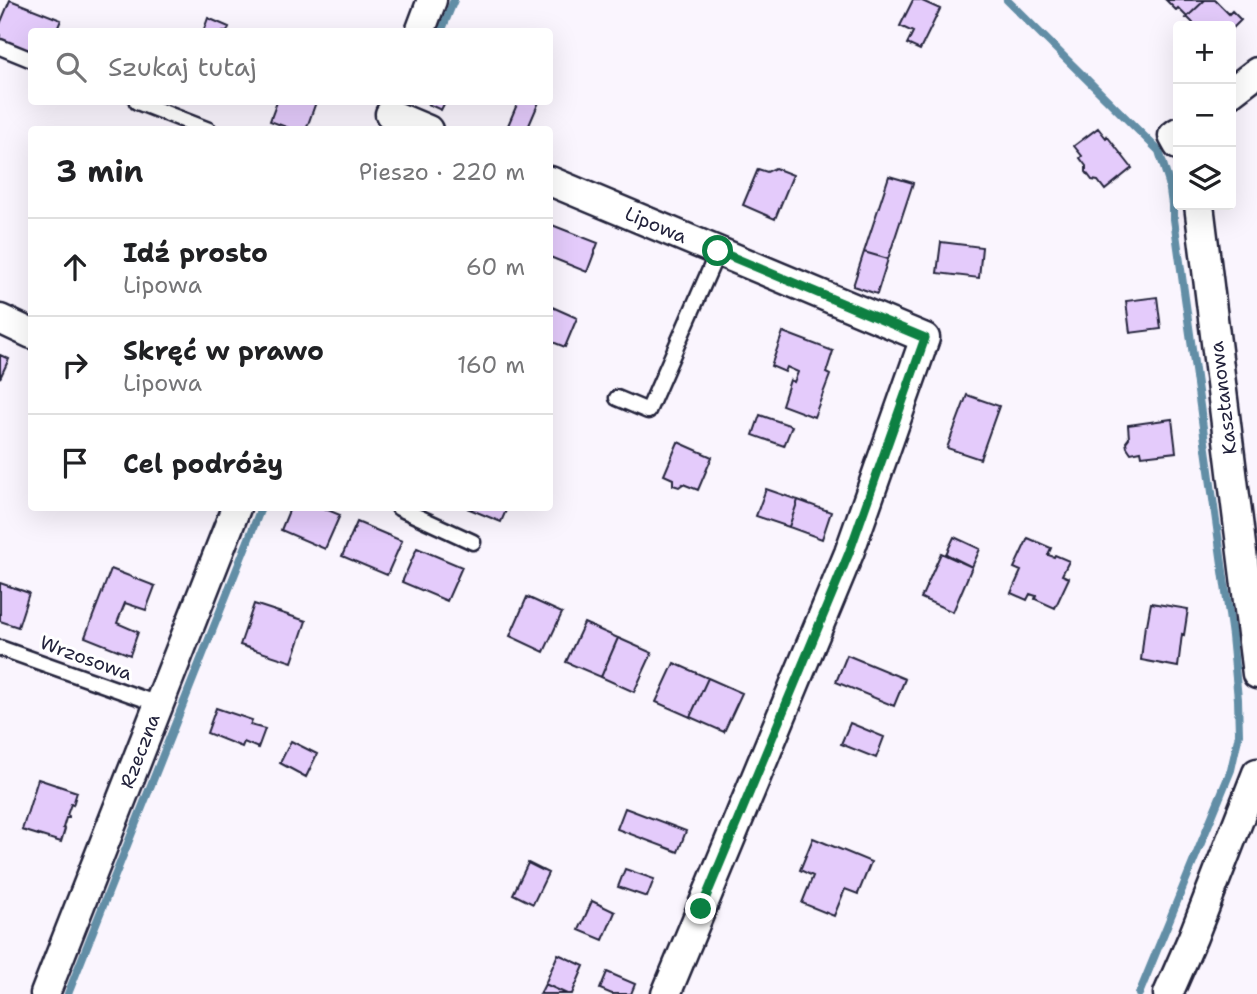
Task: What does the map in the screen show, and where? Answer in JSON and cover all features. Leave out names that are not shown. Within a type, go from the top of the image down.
[{"type":"street","points":[[422,28],[432,0]]},
{"type":"street","points":[[1236,88],[1257,72]]},
{"type":"street","points":[[390,115],[418,126]]},
{"type":"street","name":"Lipowa","points":[[553,182],[925,338],[849,553],[666,994]]},
{"type":"street","name":"Kasztanowa","points":[[1200,210],[1257,674]]},
{"type":"street","points":[[0,319],[28,332]]},
{"type":"street","name":"Rzeczna","points":[[45,994],[235,511]]},
{"type":"street","points":[[1168,994],[1257,773]]},
{"type":"lane","points":[[0,47],[28,58]]},
{"type":"lane","points":[[145,105],[199,126]]},
{"type":"lane","points":[[617,398],[648,411],[718,251]]},
{"type":"lane","points":[[405,511],[472,542]]},
{"type":"lane","name":"Wrzosowa","points":[[0,648],[158,704]]},
{"type":"building","points":[[10,0],[61,20],[58,28],[28,28],[28,52],[0,41],[0,24]]},
{"type":"building","points":[[913,0],[920,0],[940,9],[920,50],[907,44],[913,32],[900,26]]},
{"type":"building","points":[[1166,0],[1205,0],[1186,18]]},
{"type":"building","points":[[1205,0],[1215,0],[1229,14],[1232,11],[1241,20],[1236,25],[1236,21],[1191,21],[1186,18]]},
{"type":"building","points":[[208,18],[229,27],[229,28],[204,28]]},
{"type":"building","points":[[276,105],[315,105],[307,126],[283,126],[270,121]]},
{"type":"building","points":[[430,105],[444,105],[441,110]]},
{"type":"building","points":[[517,105],[538,105],[529,126],[508,126]]},
{"type":"building","points":[[1098,128],[1132,168],[1105,190],[1086,172],[1086,166],[1080,158],[1082,156],[1074,146]]},
{"type":"building","points":[[775,168],[793,175],[775,219],[743,205],[758,169],[767,172]]},
{"type":"building","points":[[889,176],[913,183],[888,259],[864,252]]},
{"type":"building","points":[[553,225],[598,243],[587,272],[553,258]]},
{"type":"building","points":[[941,242],[982,247],[979,278],[937,273]]},
{"type":"building","points":[[864,252],[888,259],[877,294],[853,286]]},
{"type":"building","points":[[1157,297],[1161,329],[1130,333],[1126,301]]},
{"type":"building","points":[[553,307],[577,318],[565,347],[553,342]]},
{"type":"building","points":[[783,332],[833,351],[826,373],[830,375],[814,417],[782,405],[790,380],[794,382],[798,372],[787,367],[785,372],[771,366]]},
{"type":"building","points":[[0,355],[9,359],[0,378]]},
{"type":"building","points":[[967,395],[999,406],[980,459],[947,448]]},
{"type":"building","points":[[760,415],[792,426],[784,446],[753,435]]},
{"type":"building","points":[[1172,419],[1176,452],[1142,456],[1141,451],[1131,453],[1126,442],[1129,438],[1128,425]]},
{"type":"building","points":[[678,442],[712,457],[698,490],[683,484],[679,487],[673,485],[673,479],[664,475]]},
{"type":"building","points":[[766,489],[798,500],[789,527],[756,516]]},
{"type":"building","points":[[798,500],[831,512],[822,539],[789,527]]},
{"type":"building","points":[[289,511],[330,511],[340,515],[325,549],[281,530]]},
{"type":"building","points":[[474,511],[506,511],[501,522]]},
{"type":"building","points":[[357,522],[402,541],[387,575],[342,556]]},
{"type":"building","points":[[954,537],[980,549],[972,567],[946,554]]},
{"type":"building","points":[[1028,538],[1051,548],[1048,555],[1069,561],[1062,575],[1069,578],[1055,608],[1035,599],[1036,596],[1030,594],[1027,600],[1011,593],[1021,571],[1014,568]]},
{"type":"building","points":[[417,548],[462,567],[447,601],[402,582]]},
{"type":"building","points":[[941,553],[972,567],[953,612],[921,598]]},
{"type":"building","points":[[111,569],[155,586],[146,610],[125,603],[117,623],[138,632],[130,655],[85,637]]},
{"type":"building","points":[[0,583],[29,593],[18,627],[0,621]]},
{"type":"building","points":[[527,597],[562,613],[544,652],[510,636]]},
{"type":"building","points":[[1151,603],[1188,609],[1178,667],[1141,660],[1145,625]]},
{"type":"building","points":[[254,604],[306,621],[292,662],[240,645]]},
{"type":"building","points":[[584,623],[618,638],[601,677],[566,662]]},
{"type":"building","points":[[618,638],[652,653],[634,692],[601,677]]},
{"type":"building","points":[[847,655],[905,679],[894,706],[836,682]]},
{"type":"building","points":[[674,663],[708,678],[690,717],[656,702]]},
{"type":"building","points":[[708,678],[742,693],[724,732],[690,717]]},
{"type":"building","points":[[216,708],[252,720],[250,725],[265,729],[258,748],[244,742],[242,747],[207,733]]},
{"type":"building","points":[[850,723],[884,737],[876,758],[841,744]]},
{"type":"building","points":[[291,741],[317,754],[306,777],[280,763]]},
{"type":"building","points":[[38,779],[77,792],[67,815],[69,818],[66,818],[61,842],[22,830]]},
{"type":"building","points":[[625,808],[686,831],[678,852],[617,829]]},
{"type":"building","points":[[813,838],[871,862],[858,894],[845,889],[834,916],[802,903],[813,876],[800,870]]},
{"type":"building","points":[[528,863],[548,873],[533,904],[513,894]]},
{"type":"building","points":[[625,869],[654,879],[647,897],[618,887]]},
{"type":"building","points":[[592,901],[615,912],[603,940],[579,930]]},
{"type":"building","points":[[558,954],[584,966],[572,994],[545,984]]},
{"type":"building","points":[[607,972],[635,984],[631,994],[612,994],[600,989]]},
{"type":"building","points":[[545,984],[567,994],[540,994]]},
{"type":"waterway","points":[[443,28],[454,0]]},
{"type":"waterway","points":[[1007,0],[1159,151],[1169,183],[1232,636],[1239,734],[1231,770],[1139,994]]},
{"type":"waterway","points":[[68,994],[260,511]]},
{"type":"route","points":[[701,909],[849,553],[925,338],[718,251]]}]
